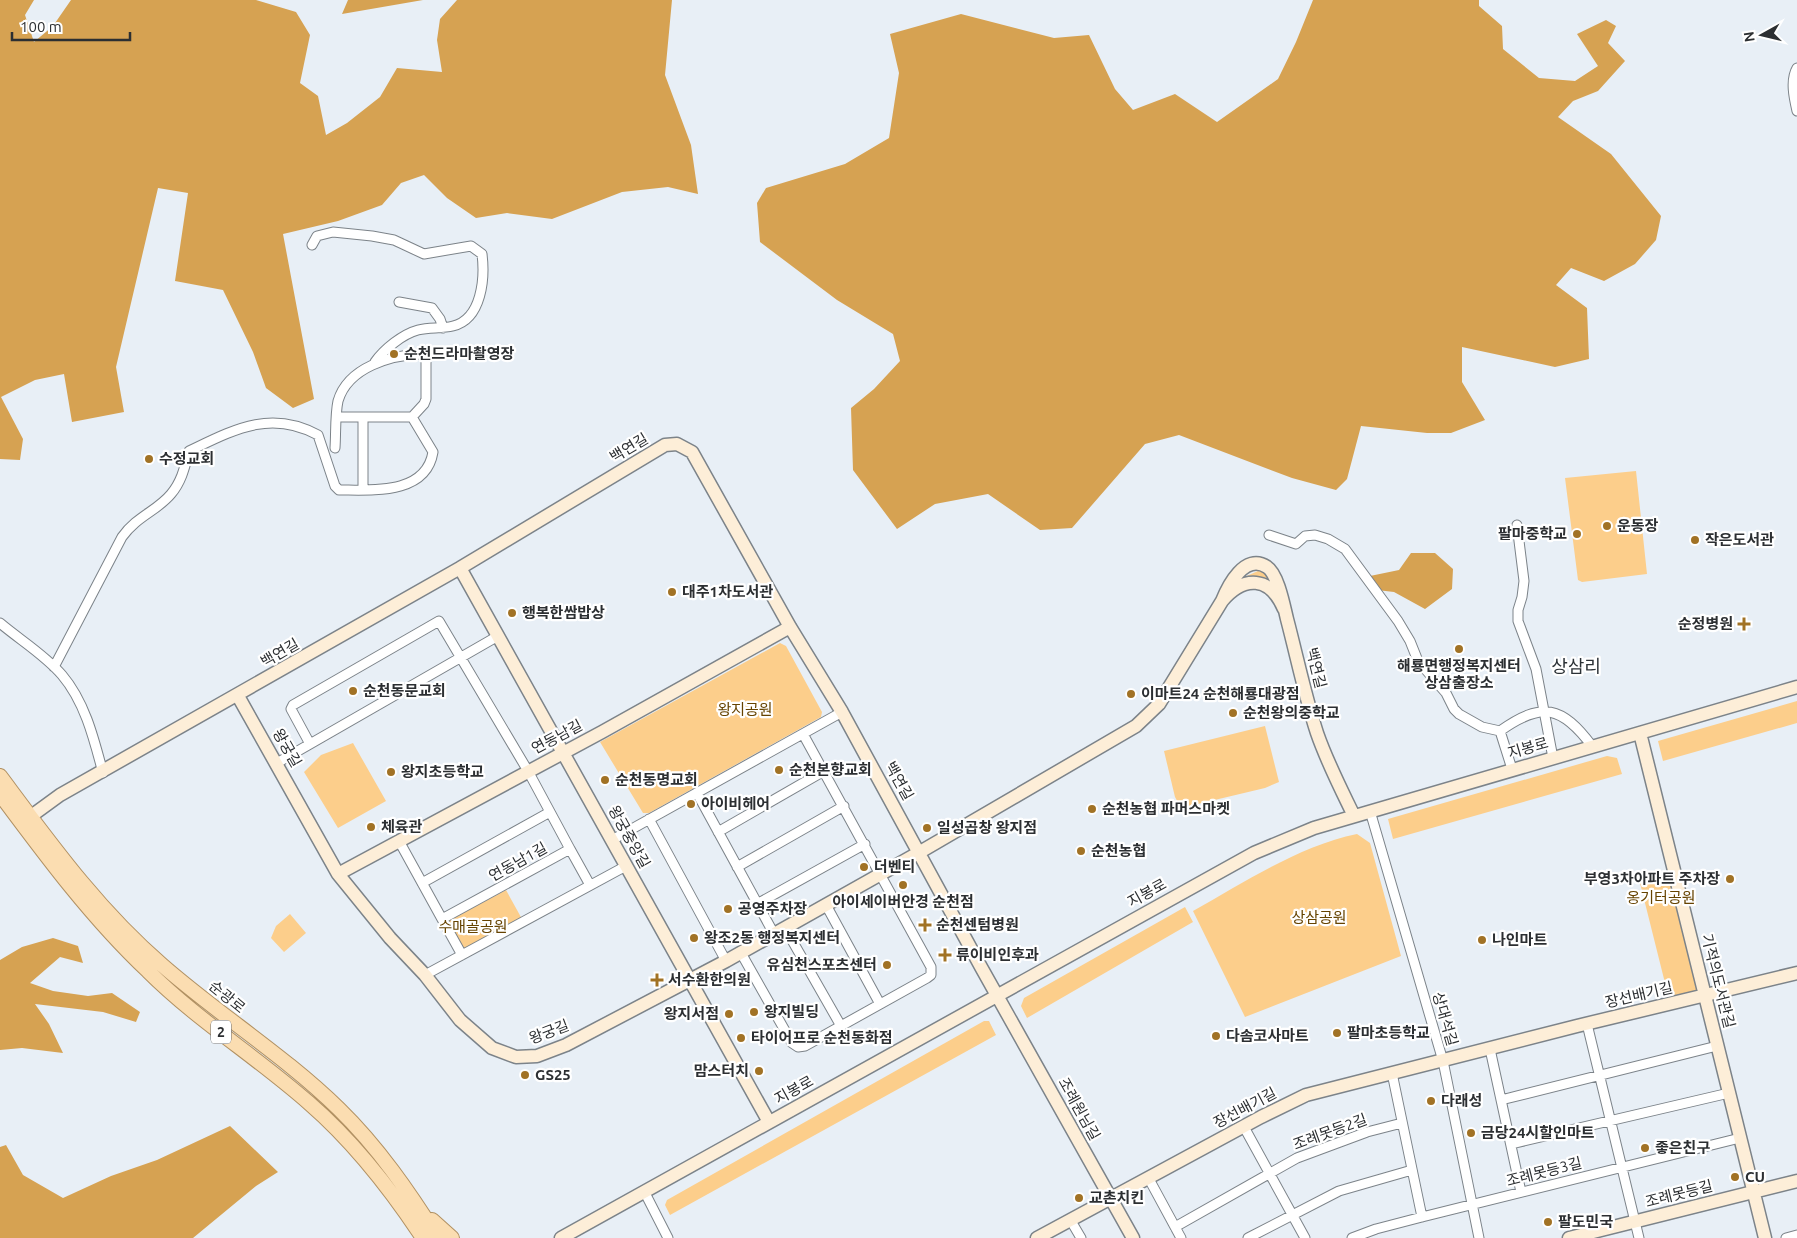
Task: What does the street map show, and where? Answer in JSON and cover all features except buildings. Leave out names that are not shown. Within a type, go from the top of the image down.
[{"type":"main road","name":"순광로","points":[[0,776],[26,819],[96,916],[148,972],[309,1102],[332,1124],[374,1168],[423,1238]]},
{"type":"main road","name":"순광로","points":[[0,794],[26,819],[97,901],[161,965],[313,1085],[339,1109],[362,1133],[418,1207],[438,1238]]},
{"type":"main road","points":[[418,1207],[452,1238]]},
{"type":"street","points":[[1797,68],[1794,77],[1794,95],[1797,112]]},
{"type":"street","points":[[312,245],[317,236],[333,232],[394,240],[424,254],[471,246],[482,254],[478,303],[463,321],[443,328],[413,332],[380,356],[374,364]]},
{"type":"street","points":[[399,302],[432,308],[440,318],[443,328]]},
{"type":"street","points":[[335,448],[337,417],[338,402],[342,393],[362,370],[374,364],[409,354],[422,354],[426,358],[426,399],[412,417],[337,417]]},
{"type":"street","points":[[363,417],[363,490]]},
{"type":"street","points":[[54,667],[122,537],[130,526],[170,495],[179,483],[189,451],[236,428],[251,424],[304,428],[318,435],[335,486],[339,490],[384,490],[406,485],[421,473],[432,460],[433,452],[412,417]]},
{"type":"street","name":"백연길","points":[[26,819],[60,795],[103,773],[460,568],[665,445],[677,444],[692,452],[790,627],[842,712],[997,995]]},
{"type":"street","points":[[1517,525],[1524,581],[1518,610],[1518,621],[1536,669],[1553,758]]},
{"type":"street","points":[[1269,536],[1296,544],[1305,536],[1315,535],[1328,539],[1345,550],[1398,621],[1410,641],[1418,661],[1446,693],[1458,714],[1482,727],[1500,730],[1516,719],[1545,711],[1558,714],[1576,725],[1592,746]]},
{"type":"street","name":"백연길","points":[[920,852],[1124,734],[1149,715],[1171,687],[1229,586],[1240,571],[1253,565],[1263,565],[1273,573],[1316,730],[1354,816]]},
{"type":"street","name":"왕궁중앙길","points":[[460,568],[769,1122]]},
{"type":"street","name":"백연길","points":[[1222,601],[1240,585],[1257,583],[1272,591],[1284,609]]},
{"type":"street","name":"연동남1길","points":[[310,744],[291,709],[292,705],[439,620],[528,771],[570,849],[442,919]]},
{"type":"street","points":[[0,624],[54,667],[76,695],[84,712],[103,773]]},
{"type":"street","name":"연동남길","points":[[338,874],[790,627]]},
{"type":"street","points":[[277,763],[498,636]]},
{"type":"street","name":"지봉로","points":[[561,1238],[1236,862],[1314,828],[1512,769],[1797,688]]},
{"type":"street","name":"왕궁길","points":[[238,696],[338,874],[390,938],[425,975],[460,1020],[475,1035],[496,1050],[516,1057],[537,1056],[566,1045],[741,953],[920,852]]},
{"type":"street","points":[[612,840],[842,712]]},
{"type":"street","points":[[1500,730],[1512,769]]},
{"type":"street","name":"기적의도서관길","points":[[1640,733],[1765,1238]]},
{"type":"street","points":[[741,953],[794,1046],[805,1046],[928,977],[932,970],[865,844],[803,734]]},
{"type":"street","points":[[718,832],[824,771]]},
{"type":"street","points":[[697,793],[774,934]]},
{"type":"street","points":[[737,867],[844,806]]},
{"type":"street","name":"상대석길","points":[[1370,811],[1443,1061],[1479,1238]]},
{"type":"street","name":"연동남1길","points":[[422,883],[550,812]]},
{"type":"street","points":[[650,819],[726,961]]},
{"type":"street","points":[[399,841],[462,955]]},
{"type":"street","points":[[757,904],[865,844]]},
{"type":"street","points":[[570,849],[590,885]]},
{"type":"street","points":[[425,975],[626,866]]},
{"type":"street","points":[[826,905],[880,1004]]},
{"type":"street","points":[[785,928],[841,1026]]},
{"type":"street","name":"장선배기길","points":[[1038,1238],[1306,1095],[1797,973]]},
{"type":"street","name":"조례원님길","points":[[997,995],[1133,1238]]},
{"type":"street","points":[[1587,1024],[1639,1238]]},
{"type":"street","points":[[1501,1100],[1718,1046]]},
{"type":"street","points":[[1490,1049],[1521,1192]]},
{"type":"street","points":[[1392,1074],[1422,1217]]},
{"type":"street","points":[[1511,1144],[1729,1093]]},
{"type":"street","name":"조례못등2길","points":[[1175,1227],[1269,1172],[1334,1143],[1402,1123]]},
{"type":"street","points":[[1244,1127],[1305,1238]]},
{"type":"street","name":"조례못등3길","points":[[1472,1204],[1740,1138]]},
{"type":"street","points":[[1248,1238],[1339,1191],[1412,1170]]},
{"type":"street","points":[[1149,1179],[1181,1238]]},
{"type":"street","name":"조례못등길","points":[[1569,1238],[1797,1181]]},
{"type":"street","points":[[644,1191],[668,1238]]},
{"type":"street","points":[[1352,1238],[1376,1229],[1472,1204]]},
{"type":"street","points":[[411,1220],[413,1238]]},
{"type":"street","points":[[1071,1220],[1081,1238]]},
{"type":"street","points":[[1786,1238],[1797,1235]]},
{"type":"green space","name":"운동장","points":[[1636,471],[1647,574],[1582,582],[1578,580],[1565,478]]},
{"type":"green space","points":[[1258,571],[1264,572],[1268,579],[1242,578]]},
{"type":"green space","name":"왕지공원","points":[[780,643],[786,646],[822,712],[821,717],[649,813],[643,813],[600,742]]},
{"type":"green space","points":[[1797,701],[1797,723],[1663,761],[1658,741]]},
{"type":"green space","points":[[1265,726],[1279,782],[1265,788],[1181,808],[1175,797],[1164,751]]},
{"type":"green space","points":[[353,743],[386,801],[338,828],[304,772],[321,755]]},
{"type":"green space","points":[[1607,756],[1617,758],[1622,774],[1393,839],[1388,819]]},
{"type":"green space","name":"상삼공원","points":[[1357,834],[1370,843],[1401,956],[1245,1017],[1193,911],[1293,856],[1314,847]]},
{"type":"green space","name":"옹기터공원","points":[[1670,876],[1698,988],[1696,991],[1669,999],[1640,883]]},
{"type":"green space","name":"수매골공원","points":[[506,890],[522,919],[465,951],[448,921]]},
{"type":"green space","points":[[1185,907],[1193,922],[1027,1018],[1021,1006],[1024,998]]},
{"type":"green space","points":[[290,914],[306,933],[284,952],[271,938],[276,926]]},
{"type":"green space","points":[[984,1021],[989,1021],[996,1035],[670,1215],[665,1205],[667,1200]]},
{"type":"shaded area","points":[[0,0],[34,0],[25,15],[34,42],[53,26],[71,0],[256,0],[296,12],[310,35],[300,83],[318,96],[326,135],[347,123],[380,97],[397,68],[442,72],[437,40],[440,19],[457,0],[672,0],[665,75],[691,145],[698,194],[668,187],[622,192],[552,219],[507,213],[476,218],[447,198],[424,175],[401,183],[382,205],[338,221],[283,234],[314,399],[293,408],[266,388],[253,352],[223,290],[175,281],[188,193],[158,188],[116,367],[124,412],[72,422],[64,374],[35,380],[1,397],[23,439],[20,460],[0,459]]},
{"type":"shaded area","points":[[348,0],[423,0],[342,14]]},
{"type":"shaded area","points":[[1313,0],[1479,0],[1479,6],[1502,26],[1503,49],[1539,78],[1575,81],[1598,66],[1577,34],[1606,20],[1616,26],[1608,43],[1625,61],[1598,91],[1573,101],[1558,117],[1611,154],[1661,216],[1656,240],[1635,264],[1604,281],[1571,268],[1556,285],[1587,308],[1589,359],[1555,367],[1462,347],[1462,382],[1485,420],[1451,433],[1427,433],[1361,426],[1347,479],[1336,490],[1292,478],[1179,435],[1145,444],[1072,528],[1040,530],[988,494],[935,504],[897,529],[853,470],[851,408],[874,389],[900,361],[893,334],[837,300],[760,242],[757,203],[766,188],[845,164],[889,138],[899,73],[890,34],[961,14],[1054,38],[1089,35],[1115,89],[1133,110],[1175,94],[1217,122],[1278,79]]},
{"type":"shaded area","points":[[1411,553],[1435,553],[1453,569],[1452,589],[1425,609],[1394,592],[1377,590],[1370,576],[1399,570]]},
{"type":"shaded area","points":[[53,938],[78,946],[83,963],[60,957],[30,983],[53,991],[88,996],[112,993],[140,1012],[136,1022],[103,1012],[35,1004],[49,1024],[63,1053],[22,1048],[0,1050],[0,960],[22,947]]},
{"type":"shaded area","points":[[230,1126],[278,1172],[256,1186],[193,1238],[0,1238],[0,1147],[6,1145],[23,1175],[63,1198],[111,1176],[157,1160]]},
{"type":"place","name":"순천드라마촬영장","points":[[394,354]]},
{"type":"place","name":"수정교회","points":[[149,459]]},
{"type":"place","name":"운동장","points":[[1607,526]]},
{"type":"place","name":"팔마중학교","points":[[1577,534]]},
{"type":"place","name":"작은도서관","points":[[1695,540]]},
{"type":"place","name":"대주1차도서관","points":[[672,592]]},
{"type":"place","name":"행복한쌈밥상","points":[[512,613]]},
{"type":"place","name":"순정병원","points":[[1744,624]]},
{"type":"place","name":"해룡면행정복지센터 상삼출장소","points":[[1459,649]]},
{"type":"place","name":"순천동문교회","points":[[353,691]]},
{"type":"place","name":"이마트24 순천해룡대광점","points":[[1131,694]]},
{"type":"place","name":"순천왕의중학교","points":[[1233,713]]},
{"type":"place","name":"순천본향교회","points":[[779,770]]},
{"type":"place","name":"왕지초등학교","points":[[391,772]]},
{"type":"place","name":"순천동명교회","points":[[605,780]]},
{"type":"place","name":"아이비헤어","points":[[691,804]]},
{"type":"place","name":"순천농협 파머스마켓","points":[[1092,809]]},
{"type":"place","name":"체육관","points":[[371,827]]},
{"type":"place","name":"일성곱창 왕지점","points":[[927,828]]},
{"type":"place","name":"순천농협","points":[[1081,851]]},
{"type":"place","name":"더벤티","points":[[864,867]]},
{"type":"place","name":"부영3차아파트 주차장","points":[[1730,879]]},
{"type":"place","name":"아이세이버안경 순천점","points":[[903,885]]},
{"type":"place","name":"공영주차장","points":[[728,909]]},
{"type":"place","name":"순천센텀병원","points":[[925,925]]},
{"type":"place","name":"왕조2동 행정복지센터","points":[[694,938]]},
{"type":"place","name":"나인마트","points":[[1482,940]]},
{"type":"place","name":"류이비인후과","points":[[945,955]]},
{"type":"place","name":"유심천스포츠센터","points":[[887,965]]},
{"type":"place","name":"서수환한의원","points":[[657,980]]},
{"type":"place","name":"왕지빌딩","points":[[754,1012]]},
{"type":"place","name":"왕지서점","points":[[729,1014]]},
{"type":"place","name":"팔마초등학교","points":[[1337,1033]]},
{"type":"place","name":"다솜코사마트","points":[[1216,1036]]},
{"type":"place","name":"타이어프로 순천동화점","points":[[741,1038]]},
{"type":"place","name":"맘스터치","points":[[759,1071]]},
{"type":"place","name":"GS25","points":[[525,1075]]},
{"type":"place","name":"다래성","points":[[1431,1101]]},
{"type":"place","name":"금당24시할인마트","points":[[1471,1133]]},
{"type":"place","name":"좋은친구","points":[[1645,1148]]},
{"type":"place","name":"CU","points":[[1735,1177]]},
{"type":"place","name":"교촌치킨","points":[[1079,1198]]},
{"type":"place","name":"팔도민국","points":[[1548,1222]]},
{"type":"district","name":"상삼리","points":[[1576,667]]}]
